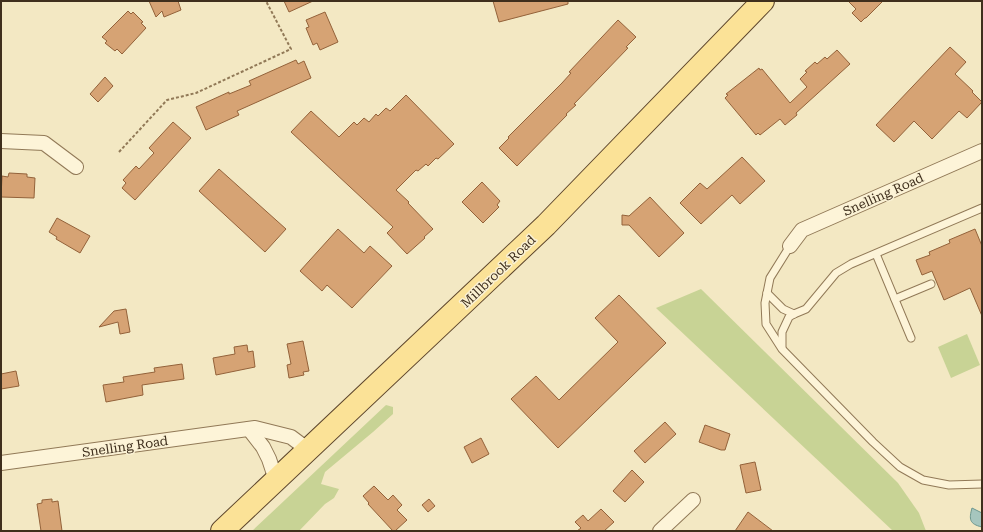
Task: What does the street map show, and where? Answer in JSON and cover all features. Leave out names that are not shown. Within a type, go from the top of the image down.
[{"type":"main road","name":"Millbrook Road","points":[[222,531],[546,225],[763,1]]},
{"type":"street","points":[[1,141],[44,143],[76,167]]},
{"type":"street","name":"Snelling Road","points":[[790,246],[802,230],[982,151]]},
{"type":"street","name":"Snelling Road","points":[[1,463],[255,428],[291,437],[307,450]]},
{"type":"street","points":[[250,429],[263,447],[276,480]]},
{"type":"street","points":[[660,531],[692,500]]},
{"type":"lane","points":[[782,349],[782,332],[790,317],[806,309],[826,283],[836,273],[851,264],[982,208]]},
{"type":"lane","points":[[790,246],[770,278],[765,303],[766,324],[782,349],[873,442],[900,467],[923,480],[949,485],[982,484]]},
{"type":"lane","points":[[876,254],[912,338]]},
{"type":"lane","points":[[895,298],[931,284]]},
{"type":"lane","points":[[767,293],[783,310],[794,314]]},
{"type":"path","points":[[119,152],[167,100],[196,93],[292,49],[266,1]]},
{"type":"green space","points":[[701,289],[898,483],[919,513],[926,531],[893,531],[656,308]]},
{"type":"green space","points":[[967,334],[980,365],[951,378],[938,347]]},
{"type":"green space","points":[[386,405],[393,407],[393,414],[325,472],[321,484],[339,489],[334,498],[325,504],[299,531],[252,531]]},
{"type":"water","points":[[972,508],[982,513],[982,527],[972,523],[970,515]]},
{"type":"building","points":[[149,1],[178,1],[181,10],[164,17],[162,11],[156,17]]},
{"type":"building","points":[[284,1],[313,1],[289,12]]},
{"type":"building","points":[[493,1],[568,1],[568,4],[499,22]]},
{"type":"building","points":[[848,1],[883,1],[861,22],[852,13],[856,9]]},
{"type":"building","points":[[128,11],[131,14],[133,12],[143,22],[141,23],[146,28],[122,54],[117,49],[115,51],[105,43],[107,41],[102,37]]},
{"type":"building","points":[[325,12],[338,42],[320,50],[317,43],[313,45],[306,28],[309,27],[306,20]]},
{"type":"building","points":[[618,20],[636,37],[626,47],[628,48],[574,104],[576,105],[566,114],[567,115],[517,166],[499,148],[562,83],[571,73],[569,72]]},
{"type":"building","points":[[950,47],[966,62],[955,74],[982,102],[967,118],[959,111],[932,139],[914,121],[894,142],[876,125]]},
{"type":"building","points":[[837,50],[850,64],[796,113],[797,115],[785,125],[780,119],[760,135],[758,133],[756,135],[725,98],[728,95],[726,94],[759,68],[760,70],[762,69],[790,103],[807,87],[800,79],[807,72],[805,71],[815,62],[817,64],[825,57],[827,59]]},
{"type":"building","points":[[296,60],[298,64],[304,61],[311,78],[237,111],[239,115],[206,130],[196,107],[229,92],[229,94],[251,85],[249,81]]},
{"type":"building","points":[[105,77],[113,86],[98,102],[90,94]]},
{"type":"building","points":[[406,95],[454,144],[428,166],[426,164],[418,171],[416,170],[396,190],[433,229],[407,254],[387,233],[393,227],[291,132],[311,111],[339,137],[354,122],[357,125],[364,118],[369,122],[376,114],[378,116],[386,108],[390,111]]},
{"type":"building","points":[[173,122],[191,138],[135,200],[122,188],[126,183],[123,180],[136,166],[139,169],[154,153],[149,148]]},
{"type":"building","points":[[742,157],[765,181],[740,204],[732,195],[701,224],[680,203],[700,183],[707,189]]},
{"type":"building","points":[[219,169],[286,229],[265,252],[199,191]]},
{"type":"building","points":[[9,173],[27,174],[27,177],[35,178],[34,198],[1,197],[2,176],[8,177]]},
{"type":"building","points":[[482,182],[500,201],[497,205],[499,207],[483,223],[462,202]]},
{"type":"building","points":[[650,197],[684,233],[659,257],[629,225],[622,225],[622,215],[629,216]]},
{"type":"building","points":[[57,218],[90,236],[80,253],[56,239],[57,237],[49,232]]},
{"type":"building","points":[[338,229],[364,253],[370,246],[392,266],[352,308],[327,285],[322,291],[300,271]]},
{"type":"building","points":[[975,229],[982,246],[982,316],[970,288],[944,300],[932,271],[922,275],[916,260],[930,255],[929,252],[950,243],[949,240]]},
{"type":"building","points":[[619,295],[666,343],[558,448],[511,399],[536,376],[559,400],[618,342],[595,318]]},
{"type":"building","points":[[126,309],[130,332],[120,334],[118,322],[99,327],[114,311]]},
{"type":"building","points":[[303,341],[309,371],[303,372],[304,375],[289,378],[287,365],[291,364],[287,344]]},
{"type":"building","points":[[247,345],[248,352],[253,351],[255,367],[216,375],[213,358],[235,354],[234,347]]},
{"type":"building","points":[[182,364],[184,379],[142,385],[143,395],[106,402],[103,385],[124,382],[123,377],[155,372],[154,368]]},
{"type":"building","points":[[16,371],[19,386],[1,389],[1,374]]},
{"type":"building","points":[[665,422],[676,434],[645,463],[634,451]]},
{"type":"building","points":[[705,425],[730,434],[725,450],[699,442]]},
{"type":"building","points":[[481,438],[489,454],[472,463],[464,447]]},
{"type":"building","points":[[755,462],[761,490],[746,493],[740,465]]},
{"type":"building","points":[[632,470],[644,482],[625,502],[613,491]]},
{"type":"building","points":[[374,486],[388,500],[393,495],[402,505],[397,510],[407,520],[395,531],[393,531],[368,504],[369,503],[363,496]]},
{"type":"building","points":[[52,499],[52,502],[58,501],[62,531],[41,531],[37,504],[42,503],[42,500]]},
{"type":"building","points":[[429,499],[435,506],[428,512],[422,505]]},
{"type":"building","points":[[601,509],[614,522],[604,531],[577,531],[581,528],[575,522],[583,515],[588,521]]},
{"type":"building","points":[[748,512],[773,531],[735,531]]}]
